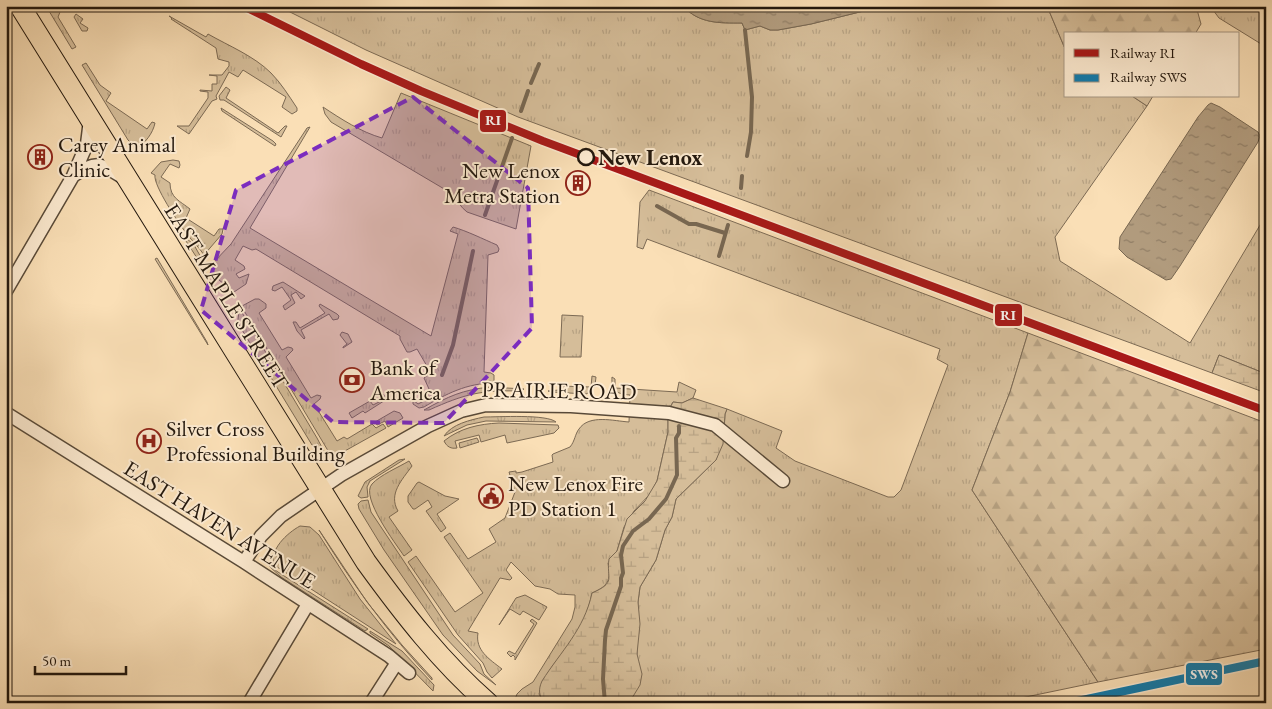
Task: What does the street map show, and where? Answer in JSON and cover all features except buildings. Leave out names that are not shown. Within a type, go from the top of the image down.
[{"type":"main road","name":"EAST MAPLE STREET","points":[[20,6],[366,562],[414,626],[458,676],[488,703]]},
{"type":"street","points":[[6,291],[73,176],[87,144],[90,118]]},
{"type":"street","points":[[73,176],[88,165],[100,164],[126,177]]},
{"type":"street","name":"PRAIRIE ROAD","points":[[244,562],[261,536],[280,516],[320,490],[376,455],[428,426],[461,411],[486,405],[571,406],[670,412],[715,425],[783,481]]},
{"type":"street","name":"EAST HAVEN AVENUE","points":[[6,413],[244,562],[388,656],[409,673]]},
{"type":"street","points":[[249,703],[308,604]]},
{"type":"street","points":[[371,703],[396,664]]},
{"type":"highlighted area","points":[[413,97],[528,188],[532,328],[444,423],[333,422],[201,310],[236,190]]},
{"type":"green space","points":[[46,6],[53,6],[60,12],[58,17],[76,47],[72,49]]},
{"type":"green space","points":[[278,6],[683,6],[689,12],[703,19],[726,23],[742,23],[745,30],[760,26],[770,30],[778,30],[884,6],[1047,6],[1064,46],[1064,98],[1135,98],[1147,106],[1055,237],[1060,261],[1190,343],[1266,215],[1266,374],[1219,355],[1212,373],[518,117],[366,50]]},
{"type":"green space","points":[[1047,6],[1196,6],[1201,24],[1196,32],[1064,32],[1064,46]]},
{"type":"green space","points":[[1210,6],[1266,6],[1266,47],[1219,18]]},
{"type":"green space","points":[[76,14],[83,19],[80,23],[88,28],[87,31],[82,31],[74,17]]},
{"type":"green space","points":[[169,16],[206,37],[208,34],[257,61],[278,81],[297,108],[297,111],[292,114],[282,107],[286,97],[243,70],[238,77],[229,72],[216,96],[217,99],[212,101],[189,134],[177,126],[189,126],[208,98],[208,92],[200,90],[212,91],[212,84],[217,84],[217,76],[209,75],[222,75],[229,66],[229,62],[218,59],[216,48]]},
{"type":"green space","points":[[86,63],[100,85],[111,93],[106,101],[147,129],[152,122],[155,123],[148,138],[136,148],[135,144],[128,140],[82,65]]},
{"type":"green space","points":[[226,87],[230,90],[226,98],[278,133],[287,126],[281,137],[224,100],[220,100],[219,96]]},
{"type":"green space","points":[[401,93],[531,146],[516,229],[467,212],[451,193],[331,122],[325,114],[323,107],[359,129],[382,138]]},
{"type":"green space","points":[[1135,98],[1152,98],[1147,106]]},
{"type":"green space","points":[[221,108],[273,141],[276,144],[275,146],[222,111]]},
{"type":"green space","points":[[310,127],[250,228],[431,336],[458,234],[450,231],[453,227],[497,245],[498,252],[488,255],[484,372],[494,375],[494,383],[466,387],[419,408],[413,404],[413,400],[418,404],[424,401],[421,396],[429,389],[424,378],[431,373],[417,349],[407,352],[400,336],[256,249],[252,250],[243,246],[235,260],[244,266],[245,269],[236,274],[239,278],[249,274],[246,284],[234,292],[219,280],[211,267],[212,264],[231,244],[307,128]]},
{"type":"green space","points":[[179,161],[179,168],[170,164],[161,177],[170,183],[170,188],[176,199],[190,209],[186,218],[214,236],[219,229],[223,229],[222,234],[204,255],[173,214],[158,187],[155,175],[151,173],[161,162]]},
{"type":"green space","points":[[649,190],[1028,333],[1010,392],[972,490],[1098,682],[997,703],[629,703],[637,654],[640,587],[656,560],[665,530],[672,517],[676,499],[716,460],[724,432],[727,409],[782,431],[776,448],[795,461],[888,497],[894,497],[901,490],[948,365],[937,359],[940,349],[647,239],[643,249],[637,247],[640,202]]},
{"type":"green space","points":[[185,237],[194,245],[201,260],[199,261]]},
{"type":"green space","points":[[157,258],[207,342],[208,345],[155,259]]},
{"type":"green space","points":[[283,282],[305,296],[301,299],[296,292],[291,295],[295,303],[285,310],[283,306],[291,300],[282,287],[275,291],[272,290],[273,286]]},
{"type":"green space","points":[[255,299],[259,299],[266,304],[266,308],[259,313],[282,350],[288,347],[292,348],[293,350],[286,357],[311,398],[317,395],[321,396],[314,404],[337,441],[344,437],[347,439],[372,424],[376,428],[383,424],[386,428],[343,452],[330,454],[243,309],[242,306]]},
{"type":"green space","points":[[320,304],[337,314],[339,316],[338,319],[333,320],[329,314],[301,330],[304,339],[297,331],[293,322],[296,322],[300,328],[325,313],[319,306]]},
{"type":"green space","points":[[239,311],[241,311],[326,455],[312,445],[239,325]]},
{"type":"green space","points":[[562,315],[583,316],[581,357],[560,357]]},
{"type":"green space","points":[[342,332],[348,334],[352,342],[343,348],[347,344],[340,335]]},
{"type":"green space","points":[[1028,333],[1266,423],[1266,649],[1098,682],[972,490],[1010,392]]},
{"type":"green space","points":[[1219,355],[1266,374],[1266,393],[1212,373]]},
{"type":"green space","points":[[592,376],[596,377],[595,385],[586,394],[548,391],[559,390],[560,386],[591,387]]},
{"type":"green space","points":[[612,377],[615,379],[615,388],[677,392],[679,382],[696,390],[693,398],[682,403],[673,402],[668,411],[668,432],[657,481],[650,494],[634,511],[624,527],[617,551],[608,563],[609,574],[607,582],[602,588],[592,593],[579,629],[541,686],[539,694],[544,703],[521,703],[515,699],[517,694],[533,682],[572,619],[575,595],[558,594],[550,589],[535,586],[511,562],[506,570],[512,578],[510,580],[500,578],[468,631],[478,633],[479,644],[484,654],[502,669],[492,678],[483,663],[458,635],[408,562],[416,556],[455,612],[483,593],[444,537],[450,533],[468,559],[496,542],[489,529],[505,518],[515,492],[509,472],[522,472],[553,462],[552,455],[570,447],[579,429],[589,421],[602,419],[629,422],[630,395],[622,394],[614,389]]},
{"type":"green space","points":[[490,387],[524,389],[520,391],[494,391],[473,394],[429,410],[424,410],[456,394]]},
{"type":"green space","points":[[382,393],[387,399],[365,413],[363,411],[352,418],[349,413],[370,401],[373,405],[383,400],[380,395]]},
{"type":"green space","points":[[693,398],[727,409],[723,444],[716,460],[676,499],[672,517],[665,530],[656,560],[640,587],[638,602],[640,624],[637,654],[642,674],[640,685],[629,703],[544,703],[540,692],[542,681],[578,629],[592,593],[608,583],[609,559],[617,551],[627,519],[645,501],[657,481],[668,432],[668,412],[673,402],[682,403]]},
{"type":"green space","points":[[394,411],[400,413],[403,418],[388,427],[385,421],[377,425],[375,422]]},
{"type":"green space","points":[[484,417],[533,417],[551,419],[556,422],[486,421],[467,425],[444,436],[456,426]]},
{"type":"green space","points":[[499,423],[558,425],[559,428],[554,433],[507,443],[505,435],[481,442],[479,435],[455,441],[457,448],[451,448],[444,441],[470,427]]},
{"type":"green space","points":[[477,438],[479,442],[460,448],[459,443]]},
{"type":"green space","points":[[405,459],[370,481],[367,487],[368,497],[361,498],[358,496],[365,482],[399,460]]},
{"type":"green space","points":[[409,461],[412,466],[395,493],[395,505],[398,511],[389,517],[412,550],[404,556],[375,509],[370,490],[372,484],[380,477]]},
{"type":"green space","points":[[419,482],[445,496],[459,499],[437,514],[446,528],[441,532],[426,511],[432,507],[428,500],[415,509],[408,502],[408,496]]},
{"type":"green space","points":[[368,500],[371,512],[453,635],[480,664],[484,674],[496,685],[477,671],[443,635],[384,550],[359,509],[358,504],[361,501]]},
{"type":"green space","points":[[300,526],[310,527],[319,535],[360,599],[396,644],[274,565],[274,554],[280,542]]},
{"type":"green space","points":[[319,530],[363,596],[345,570]]},
{"type":"green space","points":[[269,566],[368,629],[365,631],[281,577]]},
{"type":"green space","points":[[525,595],[547,607],[539,620],[523,611],[520,615],[510,609],[499,625],[516,598]]},
{"type":"green space","points":[[371,606],[402,645],[432,678],[432,680],[401,644]]},
{"type":"green space","points":[[532,619],[537,623],[515,660],[513,655],[511,657],[507,653],[509,651],[515,654],[534,624],[530,621]]},
{"type":"green space","points":[[370,631],[402,651],[434,685],[433,691],[389,646],[370,633]]},
{"type":"water","points":[[683,6],[765,6],[778,11],[808,6],[884,6],[778,30],[770,30],[760,26],[745,30],[742,23],[703,19],[689,12]]},
{"type":"water","points":[[1211,103],[1258,132],[1260,136],[1180,266],[1171,279],[1166,280],[1127,257],[1119,249],[1120,237],[1198,117]]},
{"type":"waterway","points":[[745,30],[752,97],[751,132],[747,156]]},
{"type":"waterway","points":[[531,83],[539,64]]},
{"type":"waterway","points":[[521,111],[528,91]]},
{"type":"waterway","points":[[485,215],[512,138]]},
{"type":"waterway","points":[[741,188],[742,176]]},
{"type":"waterway","points":[[657,206],[689,224],[696,224],[725,233]]},
{"type":"waterway","points":[[719,256],[728,225]]},
{"type":"waterway","points":[[442,375],[453,345],[473,251]]},
{"type":"waterway","points":[[605,703],[603,679],[606,630],[621,586],[623,573],[621,555],[623,546],[633,531],[649,519],[666,499],[677,475],[676,438],[679,433],[679,426]]},
{"type":"rail line","name":"RI","points":[[243,6],[361,64],[543,141],[1266,411]]},
{"type":"rail line","name":"SWS","points":[[1068,703],[1266,661]]},
{"type":"place","name":"Carey Animal Clinic","points":[[40,157]]},
{"type":"place","name":"New Lenox","points":[[586,157]]},
{"type":"place","name":"New Lenox Metra Station","points":[[578,183]]},
{"type":"place","name":"Bank of America","points":[[352,380]]},
{"type":"place","name":"Silver Cross Professional Building","points":[[149,441]]},
{"type":"place","name":"New Lenox Fire PD Station 1","points":[[491,496]]}]
